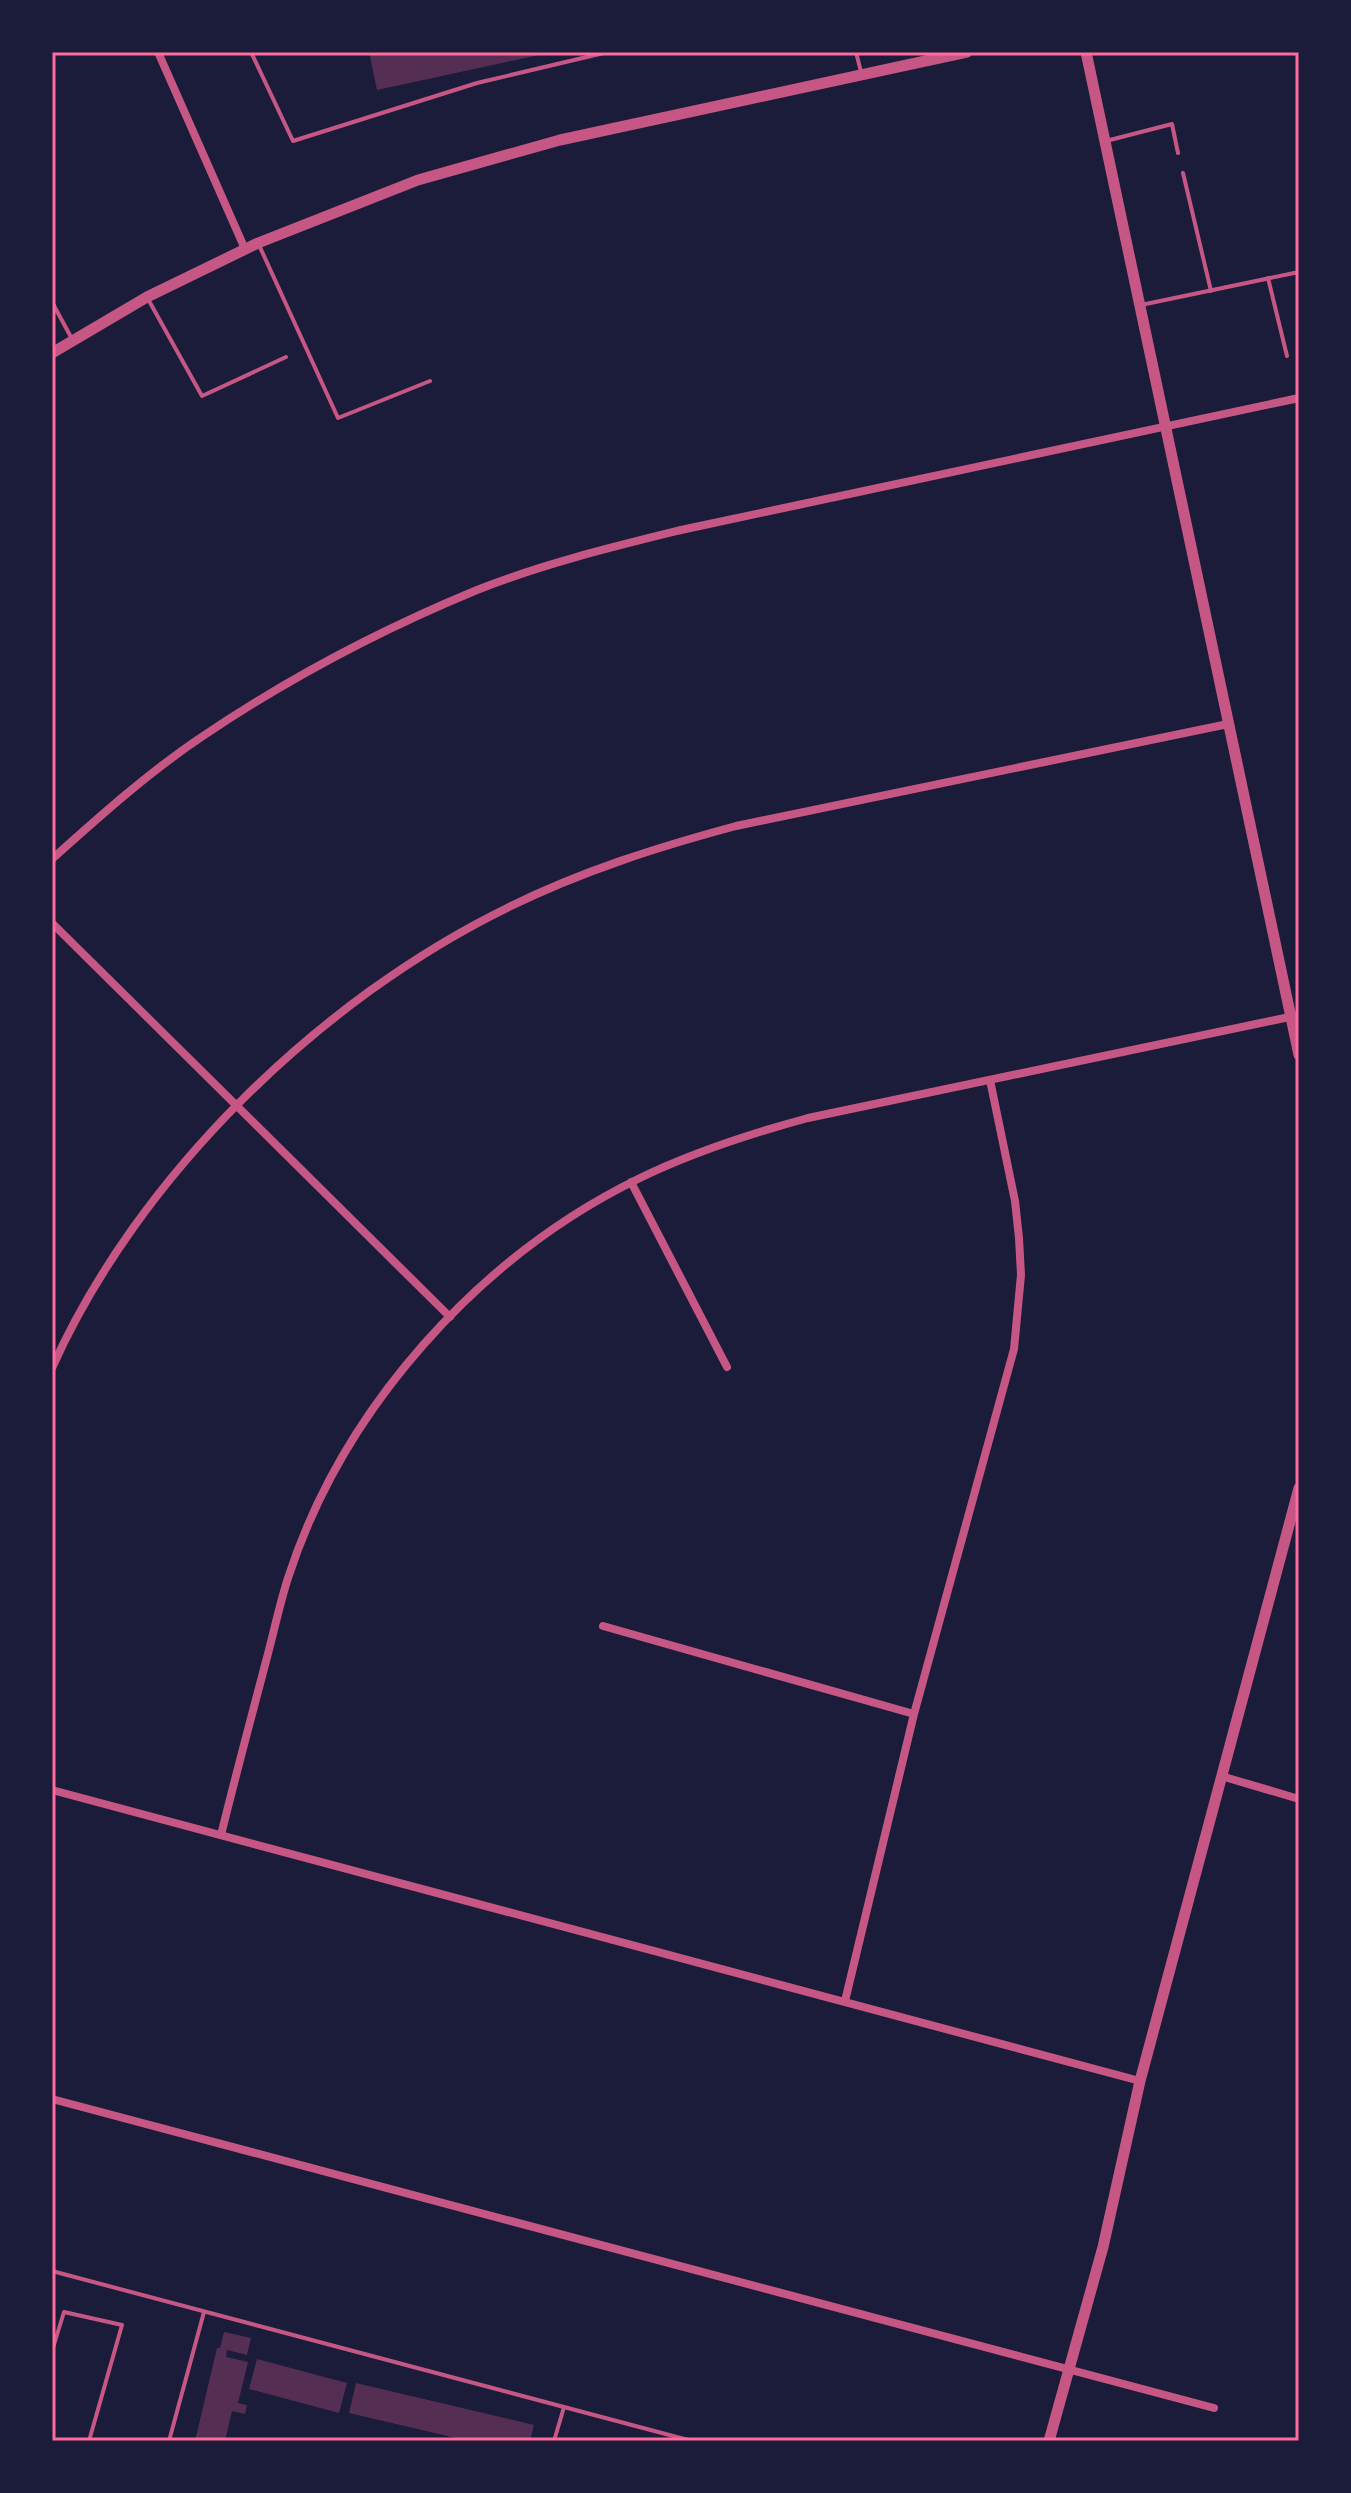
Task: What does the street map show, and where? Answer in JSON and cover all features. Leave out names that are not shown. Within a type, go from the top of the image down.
[{"type":"street","points":[[158,52],[245,249]]},
{"type":"street","points":[[52,353],[147,297],[245,249],[418,180],[560,140],[967,52]]},
{"type":"street","points":[[1086,52],[1228,724],[1295,1016],[1299,1055]]},
{"type":"street","points":[[52,859],[117,801],[201,738],[277,689],[382,632],[479,589],[579,556],[681,530],[1299,398]]},
{"type":"street","points":[[52,1368],[95,1289],[139,1221],[235,1106],[304,1042],[368,992],[436,947],[507,908],[582,874],[658,847],[736,826],[1228,724]]},
{"type":"street","points":[[52,923],[450,1317]]},
{"type":"street","points":[[221,1835],[288,1577],[338,1467],[369,1416],[405,1367],[488,1280],[535,1242],[631,1182],[693,1153],[750,1133],[808,1118],[1295,1016]]},
{"type":"street","points":[[845,2001],[914,1714],[1006,1385],[1019,1312],[1021,1275],[1016,1213],[990,1080]]},
{"type":"street","points":[[631,1182],[727,1367]]},
{"type":"street","points":[[1049,2441],[1103,2247],[1140,2081],[1221,1776],[1294,1521],[1299,1488]]},
{"type":"street","points":[[603,1626],[914,1714]]},
{"type":"street","points":[[1221,1776],[1299,1799]]},
{"type":"street","points":[[52,1790],[1140,2081]]},
{"type":"street","points":[[52,2099],[1214,2408]]},
{"type":"lane","points":[[251,52],[293,141],[477,83],[608,52]]},
{"type":"lane","points":[[856,52],[862,75]]},
{"type":"lane","points":[[1105,142],[1172,124],[1178,153]]},
{"type":"lane","points":[[1183,173],[1211,291]]},
{"type":"lane","points":[[258,243],[338,418],[430,381]]},
{"type":"lane","points":[[1140,305],[1299,272]]},
{"type":"lane","points":[[1268,278],[1287,356]]},
{"type":"lane","points":[[147,297],[202,396],[286,357]]},
{"type":"lane","points":[[52,302],[73,340]]},
{"type":"lane","points":[[52,2271],[692,2441]]},
{"type":"lane","points":[[52,2351],[64,2312],[122,2325],[89,2441]]},
{"type":"lane","points":[[169,2441],[205,2312]]},
{"type":"lane","points":[[554,2441],[564,2407]]},
{"type":"building","points":[[369,52],[548,52],[548,53],[377,90]]},
{"type":"building","points":[[224,2332],[251,2338],[247,2355],[227,2350],[226,2357],[248,2362],[238,2403],[247,2405],[245,2414],[232,2411],[225,2441],[195,2441],[217,2348],[220,2348]]},
{"type":"building","points":[[257,2359],[347,2383],[339,2413],[249,2389]]},
{"type":"building","points":[[356,2383],[534,2425],[530,2441],[469,2441],[349,2413]]}]
